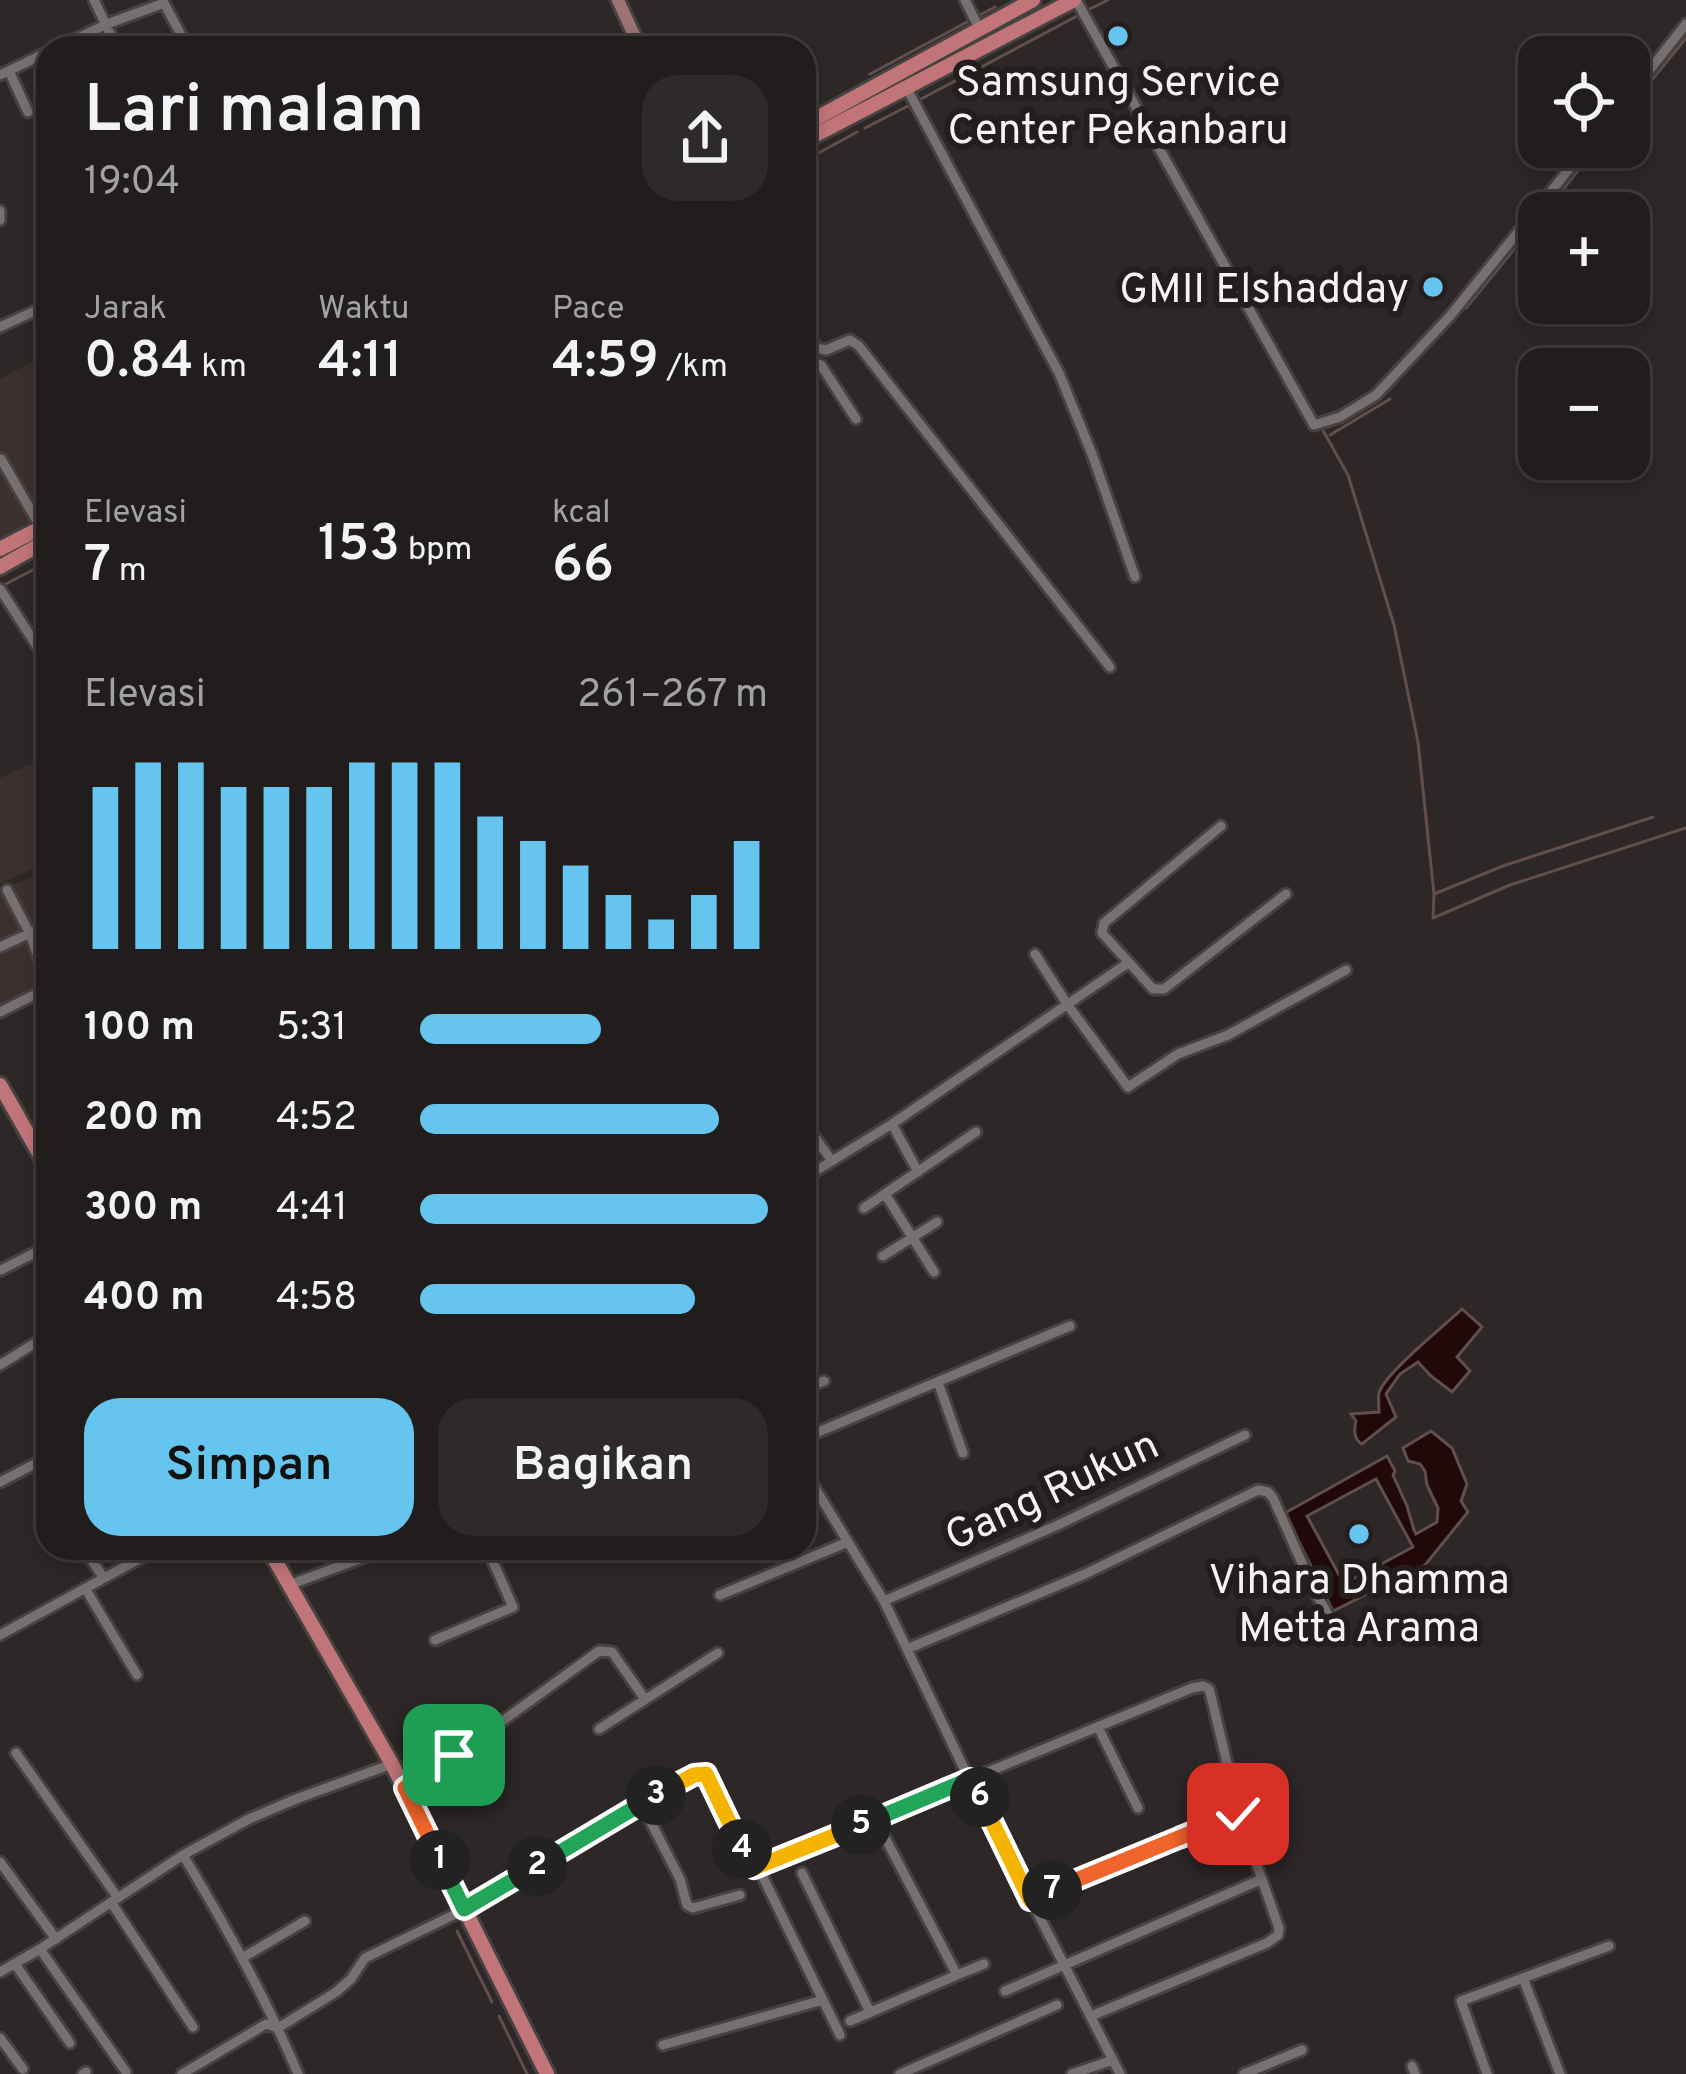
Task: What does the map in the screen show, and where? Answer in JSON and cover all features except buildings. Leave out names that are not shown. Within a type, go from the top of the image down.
[{"type":"main road","points":[[816,118],[1033,0]]},
{"type":"main road","points":[[816,135],[1075,0]]},
{"type":"main road","points":[[0,549],[36,535]]},
{"type":"main road","points":[[0,567],[36,539]]},
{"type":"main road","points":[[0,1085],[36,1148]]},
{"type":"main road","points":[[275,1560],[405,1788],[547,2074]]},
{"type":"street","points":[[94,0],[111,36]]},
{"type":"street","points":[[618,0],[634,36]]},
{"type":"street","points":[[965,0],[979,27]]},
{"type":"street","points":[[1075,0],[1319,423],[1340,417],[1376,395],[1450,316],[1570,168]]},
{"type":"street","points":[[83,36],[164,3],[182,36]]},
{"type":"street","points":[[1650,69],[1686,24]]},
{"type":"street","points":[[28,112],[5,73],[36,58]]},
{"type":"street","points":[[906,87],[1059,373],[1135,577]]},
{"type":"street","points":[[0,327],[36,310]]},
{"type":"street","points":[[816,346],[826,350],[850,340],[859,346],[1110,667]]},
{"type":"street","points":[[816,364],[856,419]]},
{"type":"street","points":[[1,458],[36,515]]},
{"type":"street","points":[[2,591],[36,644]]},
{"type":"street","points":[[1221,826],[1104,923],[1102,933],[1128,963],[1154,989],[1164,989],[1286,894]]},
{"type":"street","points":[[7,890],[36,951]]},
{"type":"street","points":[[0,947],[36,931]]},
{"type":"street","points":[[1035,954],[1130,1087],[1178,1054],[1228,1035],[1346,970]]},
{"type":"street","points":[[816,1171],[1128,963]]},
{"type":"street","points":[[0,1012],[36,992]]},
{"type":"street","points":[[892,1124],[918,1172]]},
{"type":"street","points":[[864,1208],[976,1132]]},
{"type":"street","points":[[816,1139],[832,1161]]},
{"type":"street","points":[[885,1194],[934,1272]]},
{"type":"street","points":[[883,1256],[937,1222]]},
{"type":"street","points":[[1,1270],[36,1252]]},
{"type":"street","points":[[816,1433],[1070,1326]]},
{"type":"street","points":[[0,1365],[36,1342]]},
{"type":"street","points":[[816,1384],[824,1381]]},
{"type":"street","points":[[938,1382],[963,1453]]},
{"type":"street","name":"Gang Rukun","points":[[884,1601],[1072,1519],[1245,1435]]},
{"type":"street","points":[[0,1482],[36,1463]]},
{"type":"street","points":[[816,1490],[884,1601],[1120,2074]]},
{"type":"street","points":[[907,1649],[1084,1574],[1258,1490],[1273,1498],[1330,1618]]},
{"type":"street","points":[[816,1555],[848,1542]]},
{"type":"street","points":[[91,1560],[104,1578]]},
{"type":"street","points":[[0,1634],[137,1560]]},
{"type":"street","points":[[289,1586],[357,1560]]},
{"type":"street","points":[[435,1640],[513,1607],[492,1560]]},
{"type":"street","points":[[720,1595],[805,1560]]},
{"type":"street","points":[[85,1588],[136,1676]]},
{"type":"street","points":[[405,1788],[599,1651],[612,1652],[645,1699]]},
{"type":"street","points":[[599,1729],[718,1653]]},
{"type":"street","points":[[182,2074],[266,2024],[278,2027],[337,1992],[365,1958],[464,1909],[694,1775],[706,1774],[754,1868],[1203,1687],[1208,1689],[1238,1814],[1279,1928],[1274,1940],[1091,2016]]},
{"type":"street","points":[[1098,1727],[1138,1808]]},
{"type":"street","points":[[16,1753],[193,2027]]},
{"type":"street","points":[[0,1972],[183,1855],[249,1819],[392,1764]]},
{"type":"street","points":[[641,1803],[689,1907],[740,1895]]},
{"type":"street","points":[[1030,1900],[1238,1814]]},
{"type":"street","points":[[880,1828],[958,1975]]},
{"type":"street","points":[[183,1855],[242,1958],[298,2074]]},
{"type":"street","points":[[0,1862],[56,1939]]},
{"type":"street","points":[[758,1867],[840,2035]]},
{"type":"street","points":[[802,1873],[870,2012]]},
{"type":"street","points":[[1004,1991],[1262,1880]]},
{"type":"street","points":[[242,1958],[305,1921]]},
{"type":"street","points":[[1487,2074],[1461,2001],[1609,1946]]},
{"type":"street","points":[[40,1949],[126,2072]]},
{"type":"street","points":[[15,1964],[70,2043]]},
{"type":"street","points":[[850,2021],[984,1964]]},
{"type":"street","points":[[1523,1978],[1560,2074]]},
{"type":"street","points":[[663,2045],[823,2000]]},
{"type":"street","points":[[900,2074],[1057,2005]]},
{"type":"street","points":[[0,2038],[23,2069]]},
{"type":"street","points":[[1244,2074],[1301,2050]]},
{"type":"street","points":[[1072,2074],[1113,2060]]},
{"type":"shaded area","points":[[36,360],[36,528],[0,548],[0,379]]},
{"type":"shaded area","points":[[36,762],[36,868],[0,884],[0,778]]},
{"type":"shaded area","points":[[36,875],[36,986],[0,1004],[0,891]]},
{"type":"shaded area","points":[[1462,1309],[1482,1327],[1457,1357],[1470,1371],[1452,1392],[1418,1362],[1400,1374],[1386,1394],[1396,1417],[1359,1442],[1351,1414],[1379,1412],[1383,1385]]},
{"type":"shaded area","points":[[1431,1431],[1452,1448],[1467,1484],[1461,1501],[1468,1512],[1425,1565],[1333,1611],[1285,1513],[1387,1456],[1416,1534],[1437,1522],[1438,1508],[1425,1471],[1408,1461],[1403,1448]],"holes":[[[1376,1479],[1413,1547],[1344,1584],[1307,1516]]]},
{"type":"waterway","points":[[610,0],[626,36]]},
{"type":"waterway","points":[[1088,10],[1108,0]]},
{"type":"waterway","points":[[870,74],[995,7]]},
{"type":"waterway","points":[[921,99],[1079,15]]},
{"type":"waterway","points":[[1650,82],[1686,38]]},
{"type":"waterway","points":[[865,128],[908,106]]},
{"type":"waterway","points":[[816,154],[857,132]]},
{"type":"waterway","points":[[1156,133],[1348,475],[1394,625],[1418,742],[1433,918],[1510,885],[1686,828]]},
{"type":"waterway","points":[[1561,192],[1580,168]]},
{"type":"waterway","points":[[1466,308],[1518,245]]},
{"type":"waterway","points":[[1330,435],[1390,399]]},
{"type":"waterway","points":[[2,586],[36,568]]},
{"type":"waterway","points":[[1434,894],[1653,817]]},
{"type":"waterway","points":[[457,1931],[492,2002]]},
{"type":"waterway","points":[[499,2016],[527,2074]]},
{"type":"place","name":"Samsung Service Center Pekanbaru","points":[[1118,36]]},
{"type":"place","name":"GMII Elshadday","points":[[1433,287]]},
{"type":"place","name":"Vihara Dhamma Metta Arama","points":[[1359,1534]]},
{"type":"route","points":[[454,1755],[405,1788],[464,1909],[641,1803],[701,1773],[710,1779],[754,1868],[970,1779],[1030,1900],[1238,1814]]}]
